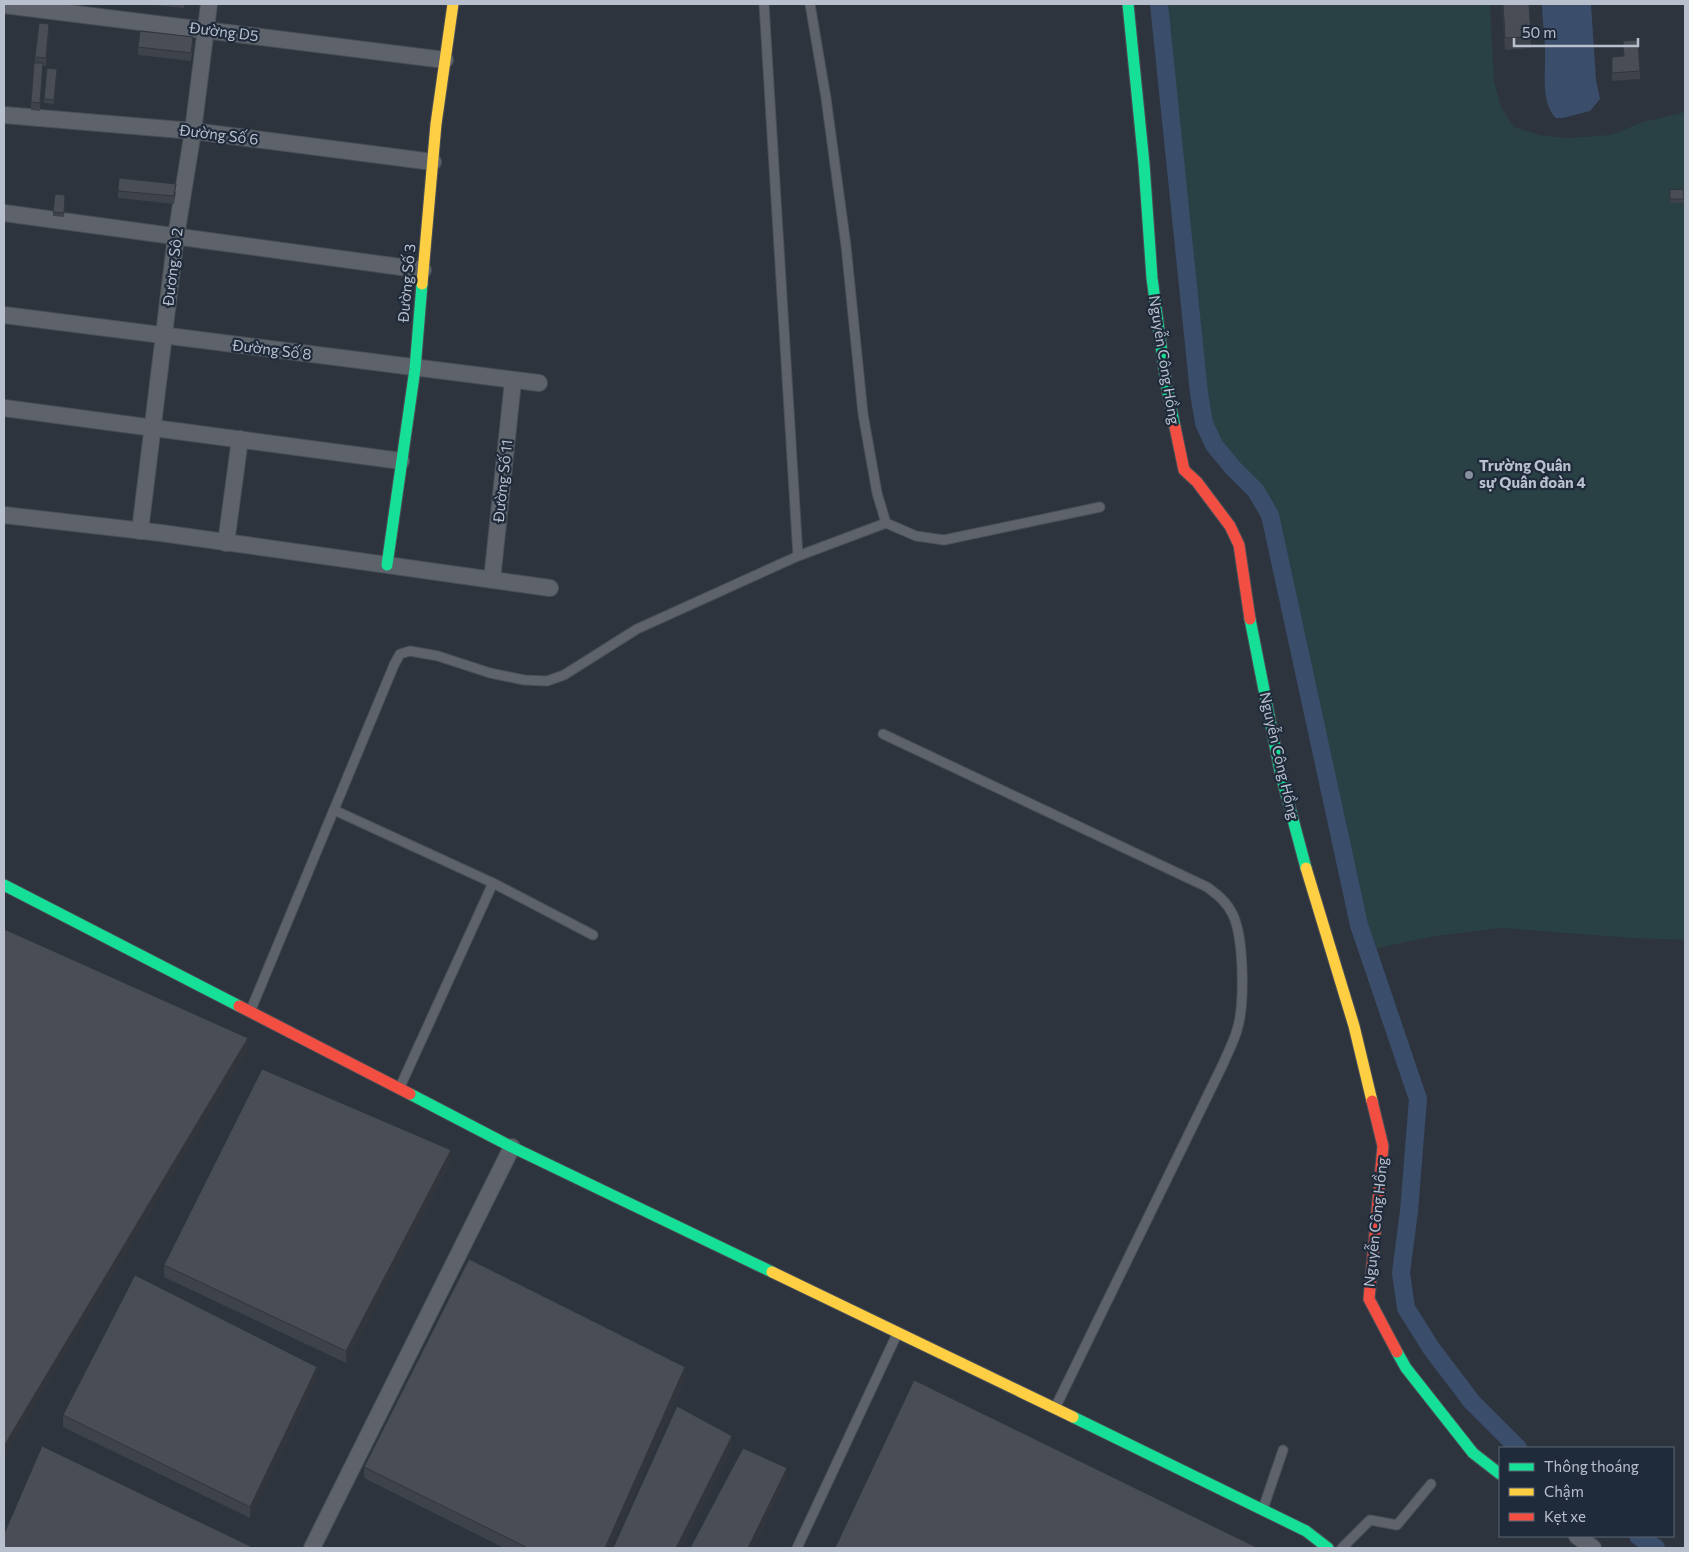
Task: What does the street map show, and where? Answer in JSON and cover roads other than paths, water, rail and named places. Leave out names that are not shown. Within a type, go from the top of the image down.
[{"type":"street","name":"Đương Sô 2","points":[[140,531],[176,236],[209,4]]},
{"type":"street","name":"Đường Số 3","points":[[386,565],[415,368],[433,162],[453,4]]},
{"type":"street","name":"Nguyễn Công Hồng","points":[[1128,4],[1147,201],[1152,278],[1166,383],[1181,457],[1184,470],[1197,482],[1230,526],[1238,545],[1280,771],[1305,865],[1354,1026],[1383,1146],[1369,1298],[1406,1368],[1473,1453],[1499,1473]]},
{"type":"street","name":"Đường D5","points":[[4,5],[445,60]]},
{"type":"street","name":"Đường Số 6","points":[[4,115],[192,131],[433,162]]},
{"type":"street","points":[[4,213],[423,270]]},
{"type":"street","name":"Đường Số 8","points":[[4,315],[540,383]]},
{"type":"street","name":"Đường Số 11","points":[[492,580],[513,381]]},
{"type":"street","points":[[4,408],[402,461]]},
{"type":"street","points":[[226,542],[240,440]]},
{"type":"street","points":[[4,515],[226,542],[550,588]]},
{"type":"street","points":[[4,885],[512,1147],[1306,1530],[1328,1548]]},
{"type":"street","points":[[312,1548],[512,1147]]},
{"type":"street","points":[[1579,1537],[1593,1548]]},
{"type":"lane","points":[[764,4],[798,556]]},
{"type":"lane","points":[[810,4],[826,98],[838,187],[863,414],[878,493],[886,523]]},
{"type":"lane","points":[[250,1012],[400,654],[410,651],[438,656],[490,673],[524,680],[547,681],[564,675],[637,629],[798,556],[886,523],[916,536],[944,540],[1100,506]]},
{"type":"lane","points":[[883,734],[1207,887],[1221,897],[1234,918],[1241,955],[1242,996],[1238,1029],[1224,1062],[1055,1408]]},
{"type":"lane","points":[[334,810],[493,883],[593,935]]},
{"type":"lane","points":[[399,1089],[493,883]]},
{"type":"lane","points":[[797,1548],[898,1332]]},
{"type":"lane","points":[[1263,1509],[1282,1450]]},
{"type":"lane","points":[[1342,1548],[1370,1520],[1398,1525],[1432,1484]]},
{"type":"water","points":[[1542,4],[1591,4],[1596,80],[1600,99],[1590,111],[1563,118],[1556,118],[1551,112],[1545,86],[1545,44]]},
{"type":"waterway","points":[[1159,4],[1199,393],[1204,423],[1214,445],[1256,491],[1270,515],[1359,925],[1418,1099],[1409,1211],[1401,1273],[1406,1308],[1431,1348],[1472,1402],[1517,1447]]},
{"type":"waterway","points":[[1640,1537],[1656,1548]]},
{"type":"place","name":"Trường Quân sự Quân đoàn 4","points":[[1469,475]]}]
